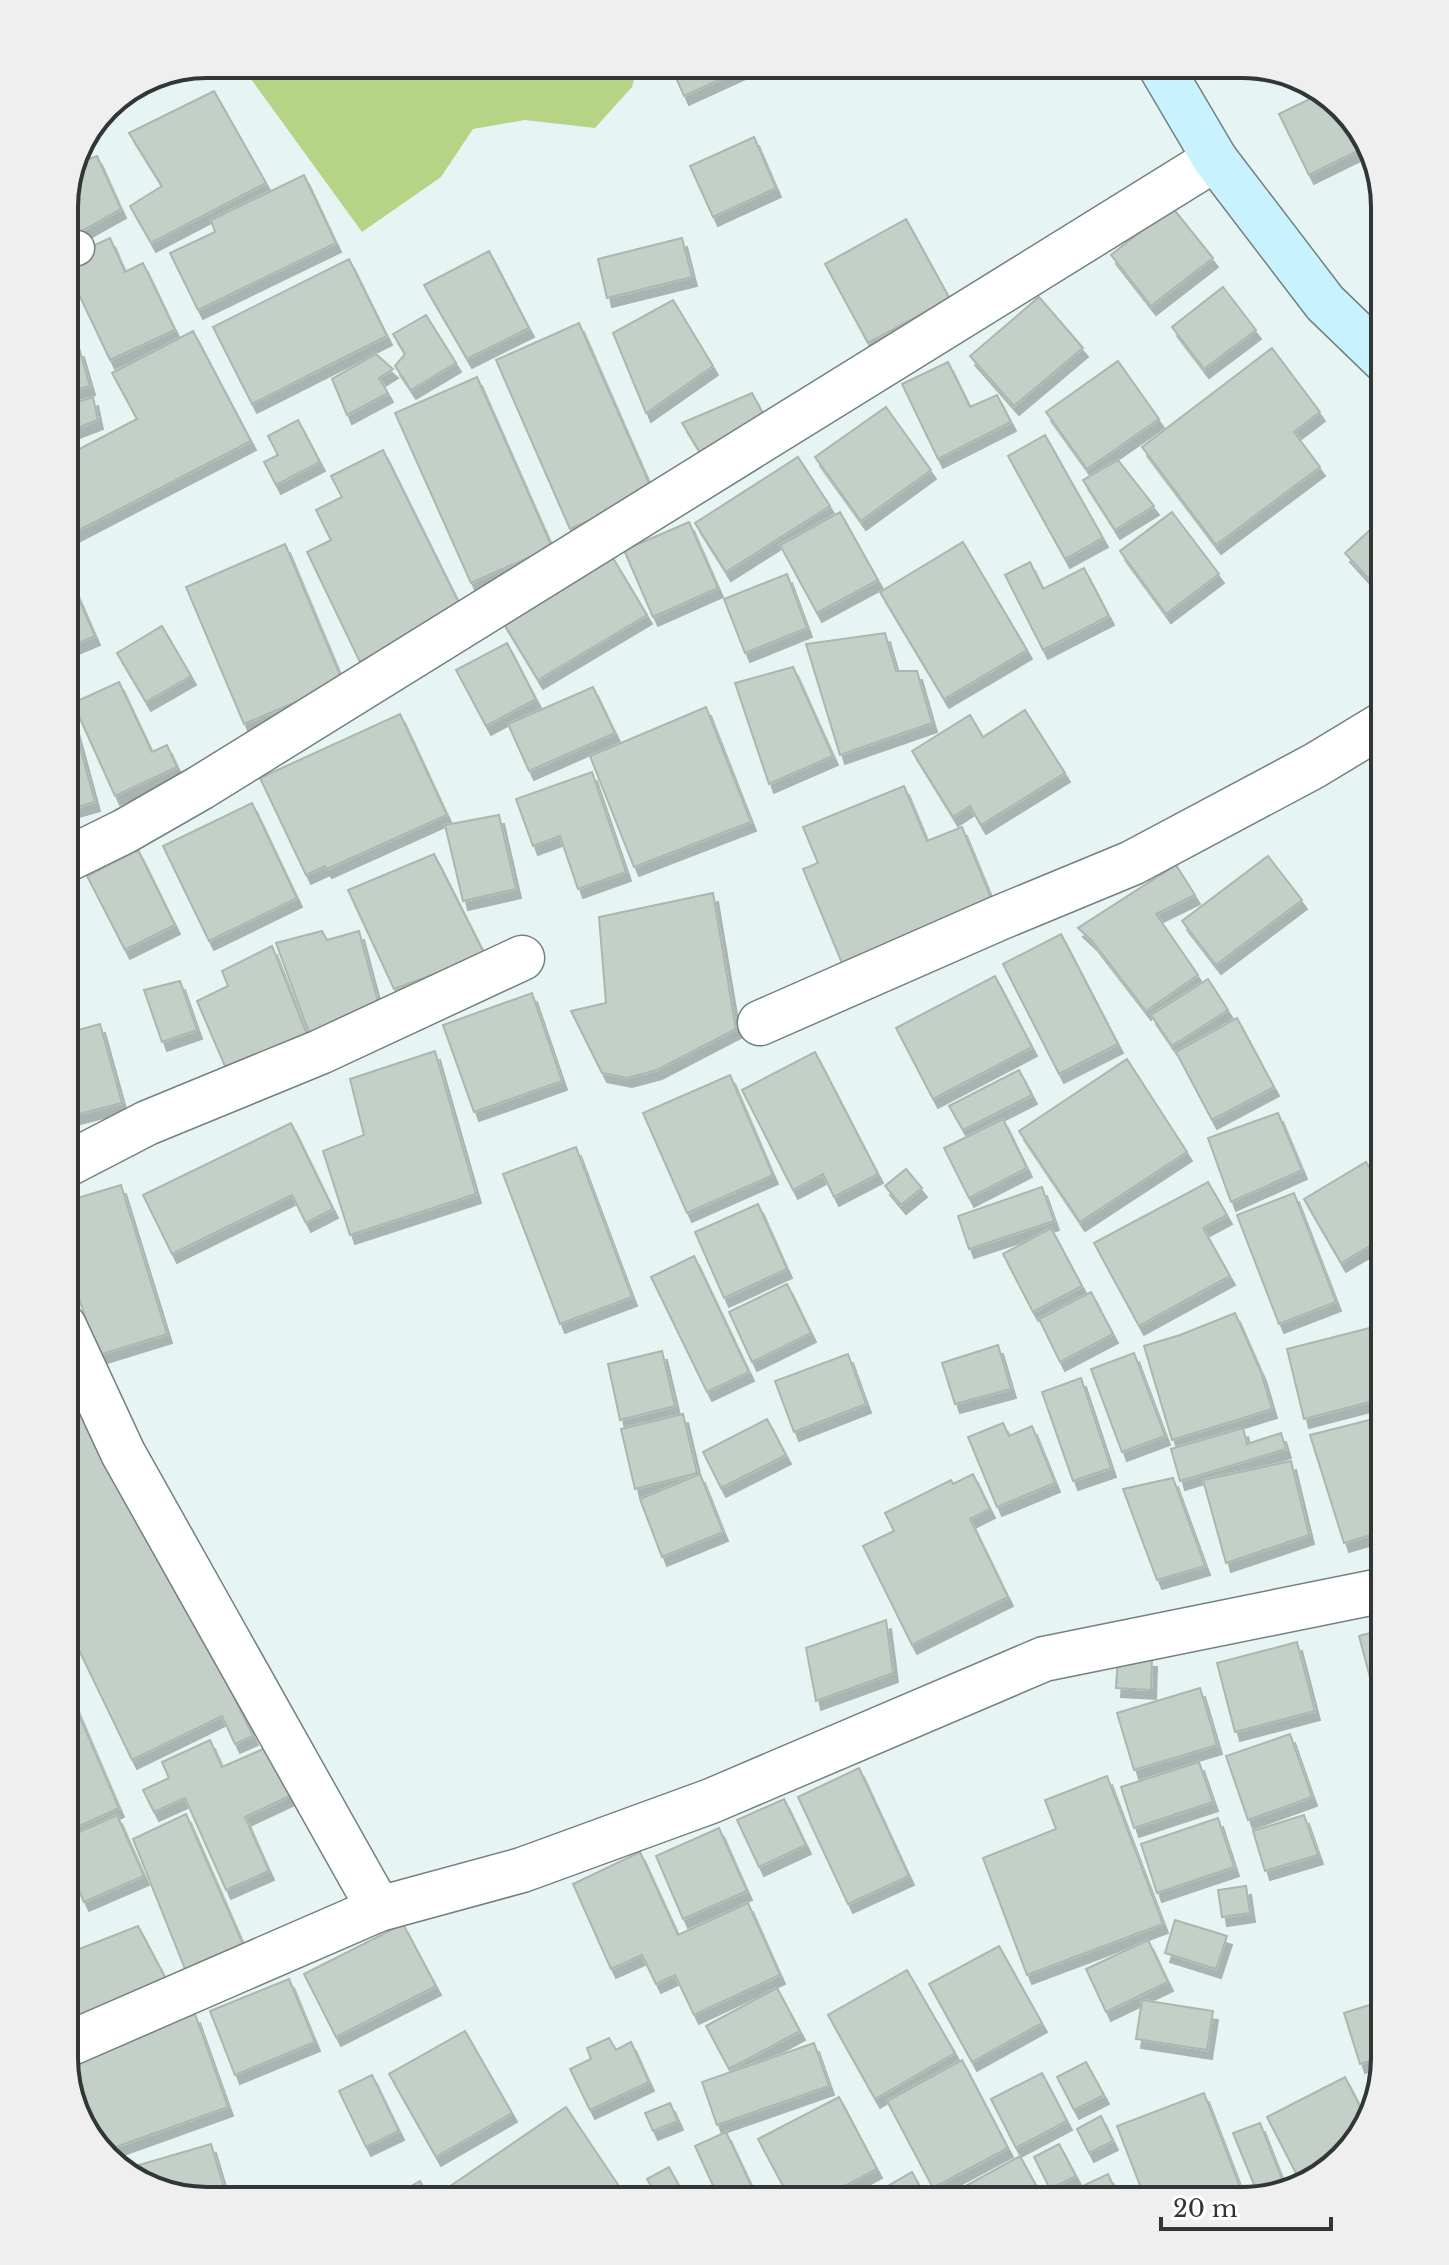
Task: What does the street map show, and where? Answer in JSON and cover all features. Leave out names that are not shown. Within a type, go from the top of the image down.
[{"type":"main road","points":[[1167,78],[1215,159],[1325,303],[1371,347]]},
{"type":"street","points":[[78,854],[200,788],[1215,159]]},
{"type":"street","points":[[760,1023],[1132,863],[1314,766],[1371,731]]},
{"type":"street","points":[[78,1159],[147,1123],[320,1052],[522,958]]},
{"type":"street","points":[[78,1356],[123,1453],[379,1909]]},
{"type":"street","points":[[78,2040],[379,1909],[522,1870],[711,1801],[1044,1659],[1371,1593]]},
{"type":"green space","points":[[250,78],[634,78],[632,87],[595,128],[525,120],[473,129],[441,177],[362,232]]},
{"type":"building","points":[[676,78],[723,78],[684,96]]},
{"type":"building","points":[[214,91],[266,183],[151,243],[130,206],[162,186],[129,133]]},
{"type":"building","points":[[1311,98],[1339,122],[1358,151],[1309,175],[1279,114]]},
{"type":"building","points":[[754,137],[776,188],[713,217],[690,166]]},
{"type":"building","points":[[97,156],[121,209],[78,233],[78,199],[87,160]]},
{"type":"building","points":[[304,175],[336,243],[198,310],[170,253],[215,232],[211,220]]},
{"type":"building","points":[[1172,207],[1213,258],[1151,306],[1111,255]]},
{"type":"building","points":[[906,219],[950,299],[868,343],[825,264]]},
{"type":"building","points":[[110,238],[125,272],[143,263],[175,330],[110,360],[78,293],[78,253]]},
{"type":"building","points":[[682,238],[692,277],[607,298],[598,259]]},
{"type":"building","points":[[489,251],[529,328],[467,359],[424,285]]},
{"type":"building","points":[[349,259],[387,336],[252,404],[213,327]]},
{"type":"building","points":[[1223,287],[1256,330],[1204,369],[1172,327]]},
{"type":"building","points":[[1039,297],[1083,348],[1014,406],[970,356]]},
{"type":"building","points":[[673,300],[713,366],[646,413],[613,333]]},
{"type":"building","points":[[426,315],[456,363],[411,390],[395,366],[405,354],[393,334]]},
{"type":"building","points":[[579,323],[653,492],[570,529],[496,360]]},
{"type":"building","points":[[193,331],[251,441],[78,531],[78,450],[137,419],[112,373]]},
{"type":"building","points":[[78,348],[90,386],[78,389]]},
{"type":"building","points":[[1272,348],[1320,412],[1294,432],[1320,467],[1216,545],[1142,447]]},
{"type":"building","points":[[376,354],[393,369],[379,378],[388,393],[347,415],[332,379]]},
{"type":"building","points":[[1118,361],[1159,419],[1087,469],[1046,412]]},
{"type":"building","points":[[948,362],[970,407],[997,395],[1011,422],[938,459],[902,384]]},
{"type":"building","points":[[477,377],[552,547],[471,583],[395,413]]},
{"type":"building","points":[[752,393],[773,432],[707,464],[682,423]]},
{"type":"building","points":[[93,397],[98,420],[78,428],[78,402]]},
{"type":"building","points":[[886,407],[931,470],[861,521],[815,457]]},
{"type":"building","points":[[298,420],[320,462],[276,485],[264,462],[278,455],[268,436]]},
{"type":"building","points":[[1045,435],[1103,538],[1065,559],[1008,456]]},
{"type":"building","points":[[383,450],[463,611],[360,662],[307,552],[331,540],[316,510],[342,497],[331,476]]},
{"type":"building","points":[[798,457],[830,506],[726,572],[695,523]]},
{"type":"building","points":[[1118,460],[1154,506],[1115,530],[1083,480]]},
{"type":"building","points":[[840,512],[878,580],[817,613],[780,545]]},
{"type":"building","points":[[1172,512],[1219,574],[1166,614],[1120,551]]},
{"type":"building","points":[[689,522],[718,588],[653,617],[624,550]]},
{"type":"building","points":[[1371,529],[1371,582],[1345,553]]},
{"type":"building","points":[[963,542],[1027,650],[944,699],[880,592]]},
{"type":"building","points":[[285,544],[343,682],[244,724],[186,587]]},
{"type":"building","points":[[610,553],[647,615],[538,680],[501,619]]},
{"type":"building","points":[[1030,562],[1043,589],[1084,568],[1109,616],[1043,650],[1005,575]]},
{"type":"building","points":[[787,574],[807,628],[745,653],[724,599]]},
{"type":"building","points":[[78,597],[95,636],[78,643]]},
{"type":"building","points":[[162,626],[191,676],[146,702],[117,653]]},
{"type":"building","points":[[885,633],[896,671],[917,671],[932,723],[840,755],[806,644]]},
{"type":"building","points":[[507,643],[536,699],[486,726],[456,670]]},
{"type":"building","points":[[793,667],[833,756],[769,784],[735,683]]},
{"type":"building","points":[[119,682],[152,752],[167,745],[177,767],[115,796],[78,714],[78,701]]},
{"type":"building","points":[[593,687],[615,733],[529,771],[508,724]]},
{"type":"building","points":[[706,707],[751,822],[634,867],[590,756]]},
{"type":"building","points":[[1025,710],[1065,773],[981,825],[970,806],[953,817],[912,751],[970,715],[983,737]]},
{"type":"building","points":[[400,714],[447,815],[327,869],[325,866],[306,875],[260,778]]},
{"type":"building","points":[[78,739],[95,802],[78,807]]},
{"type":"building","points":[[592,772],[626,872],[578,889],[560,836],[533,846],[516,799]]},
{"type":"building","points":[[904,786],[927,841],[962,827],[994,905],[844,968],[803,869],[818,863],[803,827]]},
{"type":"building","points":[[252,803],[297,898],[209,941],[163,846]]},
{"type":"building","points":[[499,815],[516,889],[463,901],[445,825]]},
{"type":"building","points":[[138,850],[175,925],[125,950],[87,876]]},
{"type":"building","points":[[434,854],[485,955],[394,989],[348,890]]},
{"type":"building","points":[[1268,856],[1302,900],[1216,965],[1182,921]]},
{"type":"building","points":[[1176,865],[1195,895],[1156,914],[1198,975],[1146,1011],[1092,941],[1078,928]]},
{"type":"building","points":[[713,893],[736,1029],[657,1070],[627,1078],[602,1073],[571,1011],[606,1003],[599,917]]},
{"type":"building","points":[[322,931],[327,940],[359,931],[382,1017],[311,1038],[276,943]]},
{"type":"building","points":[[1061,934],[1118,1044],[1059,1074],[1003,964]]},
{"type":"building","points":[[272,946],[308,1037],[227,1071],[197,1001],[228,986],[222,971]]},
{"type":"building","points":[[995,976],[1032,1047],[933,1099],[896,1028]]},
{"type":"building","points":[[1208,979],[1228,1010],[1172,1046],[1151,1015]]},
{"type":"building","points":[[180,981],[197,1030],[162,1042],[144,990]]},
{"type":"building","points":[[532,993],[562,1081],[474,1112],[443,1025]]},
{"type":"building","points":[[1237,1018],[1274,1087],[1212,1120],[1176,1052]]},
{"type":"building","points":[[100,1024],[122,1103],[78,1114],[78,1030]]},
{"type":"building","points":[[435,1051],[476,1194],[350,1235],[323,1151],[364,1135],[350,1079]]},
{"type":"building","points":[[815,1052],[878,1174],[834,1197],[823,1174],[793,1190],[742,1090]]},
{"type":"building","points":[[1127,1059],[1187,1152],[1080,1222],[1019,1131]]},
{"type":"building","points":[[1019,1070],[1032,1095],[963,1130],[949,1106]]},
{"type":"building","points":[[730,1075],[773,1175],[687,1213],[643,1113]]},
{"type":"building","points":[[1278,1113],[1302,1170],[1231,1202],[1208,1138]]},
{"type":"building","points":[[1003,1119],[1027,1168],[969,1198],[944,1148]]},
{"type":"building","points":[[291,1123],[333,1209],[306,1223],[292,1195],[172,1254],[143,1195]]},
{"type":"building","points":[[576,1147],[632,1297],[560,1324],[503,1174]]},
{"type":"building","points":[[1366,1162],[1371,1171],[1371,1245],[1341,1263],[1304,1199]]},
{"type":"building","points":[[906,1169],[922,1188],[901,1205],[885,1186]]},
{"type":"building","points":[[1208,1182],[1227,1215],[1203,1228],[1230,1276],[1139,1326],[1094,1243]]},
{"type":"building","points":[[121,1185],[167,1334],[83,1360],[78,1343],[78,1322],[86,1320],[78,1295],[78,1198]]},
{"type":"building","points":[[1042,1187],[1054,1221],[969,1249],[958,1216]]},
{"type":"building","points":[[1294,1193],[1336,1302],[1279,1324],[1237,1215]]},
{"type":"building","points":[[758,1204],[787,1269],[724,1298],[695,1232]]},
{"type":"building","points":[[1051,1228],[1082,1286],[1033,1312],[1003,1254]]},
{"type":"building","points":[[694,1256],[749,1372],[707,1392],[651,1277]]},
{"type":"building","points":[[787,1284],[811,1333],[752,1362],[729,1312]]},
{"type":"building","points":[[1091,1292],[1113,1334],[1060,1362],[1039,1319]]},
{"type":"building","points":[[1235,1313],[1261,1372],[1272,1409],[1172,1440],[1144,1346]]},
{"type":"building","points":[[1371,1328],[1371,1402],[1304,1419],[1287,1349]]},
{"type":"building","points":[[998,1345],[1011,1389],[955,1404],[942,1363]]},
{"type":"building","points":[[662,1351],[675,1406],[620,1420],[608,1364]]},
{"type":"building","points":[[1134,1353],[1165,1436],[1122,1452],[1091,1369]]},
{"type":"building","points":[[848,1354],[866,1404],[794,1432],[775,1381]]},
{"type":"building","points":[[78,1371],[253,1736],[235,1744],[222,1716],[132,1760],[78,1648]]},
{"type":"building","points":[[1081,1378],[1111,1468],[1073,1481],[1042,1392]]},
{"type":"building","points":[[683,1414],[697,1473],[635,1489],[621,1429]]},
{"type":"building","points":[[767,1419],[786,1455],[721,1488],[703,1452]]},
{"type":"building","points":[[1371,1420],[1371,1535],[1344,1543],[1310,1435]]},
{"type":"building","points":[[1003,1423],[1009,1436],[1032,1426],[1055,1483],[997,1507],[968,1437]]},
{"type":"building","points":[[1243,1428],[1247,1444],[1281,1433],[1286,1449],[1180,1481],[1171,1449]]},
{"type":"building","points":[[1291,1461],[1309,1535],[1226,1563],[1203,1480]]},
{"type":"building","points":[[700,1474],[723,1532],[662,1557],[640,1499]]},
{"type":"building","points":[[973,1474],[990,1509],[970,1519],[1008,1597],[912,1645],[863,1546],[894,1531],[885,1513],[951,1480],[953,1484]]},
{"type":"building","points":[[1173,1478],[1205,1566],[1157,1580],[1123,1489]]},
{"type":"building","points":[[886,1620],[893,1673],[816,1701],[806,1648]]},
{"type":"building","points":[[1371,1633],[1371,1681],[1359,1636]]},
{"type":"building","points":[[1297,1642],[1315,1711],[1235,1732],[1217,1663]]},
{"type":"building","points":[[1118,1657],[1152,1658],[1151,1690],[1116,1688]]},
{"type":"building","points":[[1200,1688],[1217,1745],[1134,1770],[1117,1713]]},
{"type":"building","points":[[78,1713],[119,1808],[78,1827]]},
{"type":"building","points":[[1290,1734],[1312,1797],[1248,1820],[1226,1756]]},
{"type":"building","points":[[210,1740],[222,1767],[270,1746],[292,1795],[245,1817],[269,1871],[226,1890],[185,1798],[154,1812],[143,1790],[169,1778],[162,1762]]},
{"type":"building","points":[[1199,1762],[1213,1802],[1134,1828],[1121,1787]]},
{"type":"building","points":[[859,1768],[909,1876],[848,1904],[798,1797]]},
{"type":"building","points":[[1107,1776],[1163,1924],[1027,1975],[983,1858],[1056,1829],[1045,1800]]},
{"type":"building","points":[[784,1799],[806,1845],[759,1867],[737,1820]]},
{"type":"building","points":[[186,1814],[246,1951],[187,1974],[133,1839]]},
{"type":"building","points":[[117,1815],[144,1876],[84,1902],[78,1888],[78,1833]]},
{"type":"building","points":[[1304,1815],[1318,1855],[1265,1871],[1253,1831]]},
{"type":"building","points":[[1218,1818],[1234,1867],[1157,1893],[1141,1844]]},
{"type":"building","points":[[719,1828],[747,1891],[683,1919],[656,1856]]},
{"type":"building","points":[[640,1852],[678,1935],[748,1903],[780,1975],[694,2015],[675,1975],[656,1984],[642,1955],[611,1969],[573,1884]]},
{"type":"building","points":[[1246,1886],[1250,1913],[1222,1917],[1218,1890]]},
{"type":"building","points":[[1175,1920],[1227,1936],[1216,1969],[1165,1953]]},
{"type":"building","points":[[403,1924],[436,1986],[336,2037],[304,1974]]},
{"type":"building","points":[[138,1926],[167,1981],[78,2020],[78,1950]]},
{"type":"building","points":[[1148,1940],[1168,1982],[1106,2012],[1086,1969]]},
{"type":"building","points":[[999,1946],[1042,2023],[972,2062],[929,1984]]},
{"type":"building","points":[[907,1970],[955,2053],[875,2099],[828,2015]]},
{"type":"building","points":[[289,1979],[315,2042],[235,2075],[210,2011]]},
{"type":"building","points":[[777,1988],[800,2031],[729,2069],[706,2026]]},
{"type":"building","points":[[1142,2000],[1213,2011],[1207,2050],[1136,2039]]},
{"type":"building","points":[[1371,2004],[1371,2061],[1360,2064],[1344,2013]]},
{"type":"building","points":[[195,2014],[228,2107],[115,2148],[91,2115],[82,2091],[78,2055]]},
{"type":"building","points":[[465,2031],[512,2113],[436,2157],[389,2074]]},
{"type":"building","points":[[609,2038],[616,2050],[631,2042],[649,2082],[590,2110],[570,2069],[591,2059],[587,2048]]},
{"type":"building","points":[[814,2043],[829,2086],[717,2125],[702,2082]]},
{"type":"building","points":[[962,2060],[1008,2148],[932,2187],[887,2101]]},
{"type":"building","points":[[1086,2062],[1104,2095],[1074,2110],[1057,2077]]},
{"type":"building","points":[[1042,2073],[1067,2121],[1016,2148],[991,2099]]},
{"type":"building","points":[[372,2075],[399,2131],[366,2147],[339,2091]]},
{"type":"building","points":[[1345,2077],[1361,2108],[1354,2122],[1327,2155],[1297,2175],[1267,2117]]},
{"type":"building","points":[[1204,2093],[1240,2187],[1141,2187],[1117,2126]]},
{"type":"building","points":[[839,2097],[877,2169],[843,2187],[784,2187],[758,2139]]},
{"type":"building","points":[[670,2103],[678,2121],[653,2131],[645,2113]]},
{"type":"building","points":[[566,2107],[620,2187],[449,2187]]},
{"type":"building","points":[[1101,2116],[1113,2141],[1089,2153],[1077,2129]]},
{"type":"building","points":[[1260,2123],[1282,2180],[1255,2186],[1233,2133]]},
{"type":"building","points":[[726,2132],[752,2187],[714,2187],[695,2146]]},
{"type":"building","points":[[211,2144],[224,2187],[182,2185],[136,2166]]},
{"type":"building","points":[[1059,2144],[1076,2176],[1049,2187],[1034,2157]]},
{"type":"building","points":[[1020,2156],[1037,2187],[964,2187]]},
{"type":"building","points":[[669,2167],[680,2187],[651,2187],[647,2179]]},
{"type":"building","points":[[912,2172],[920,2187],[886,2187]]},
{"type":"building","points":[[1108,2174],[1114,2187],[1081,2187]]},
{"type":"building","points":[[420,2181],[423,2187],[410,2187]]}]
